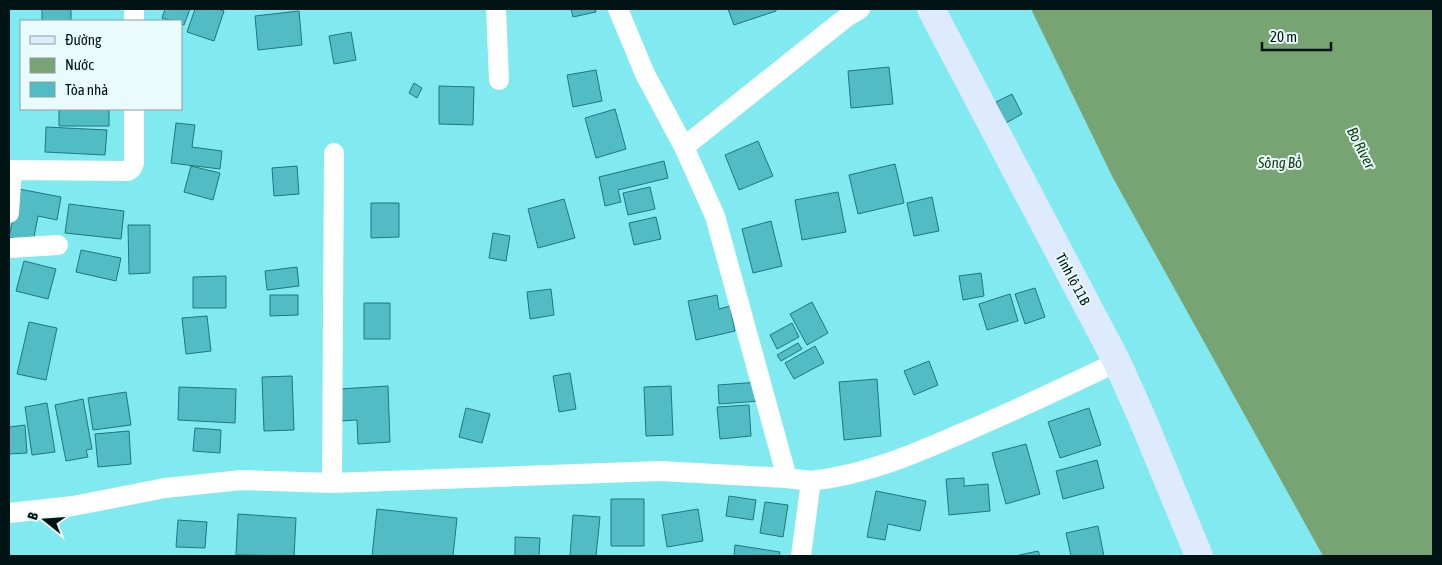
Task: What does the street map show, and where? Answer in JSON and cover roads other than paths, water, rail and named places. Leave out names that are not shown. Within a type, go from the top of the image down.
[{"type":"main road","name":"Tỉnh lộ 11B","points":[[931,9],[1117,362],[1199,556]]},
{"type":"street","points":[[496,9],[499,80]]},
{"type":"street","points":[[618,9],[645,74],[684,146],[715,216],[787,478]]},
{"type":"street","points":[[684,146],[848,16],[860,9]]},
{"type":"street","points":[[9,213],[10,170],[128,170],[132,168],[134,163],[134,110]]},
{"type":"street","points":[[332,483],[334,153]]},
{"type":"street","points":[[9,248],[58,245]]},
{"type":"street","points":[[9,512],[73,506],[164,488],[242,480],[332,483],[660,471],[811,481],[836,478],[914,455],[1034,402],[1117,362]]},
{"type":"street","points":[[801,556],[811,481]]},
{"type":"water","name":"Sông Bồ","points":[[1031,9],[1433,9],[1433,556],[1323,556],[1113,178]]},
{"type":"water label","name":"Bo River","points":[[1361,148]]}]
